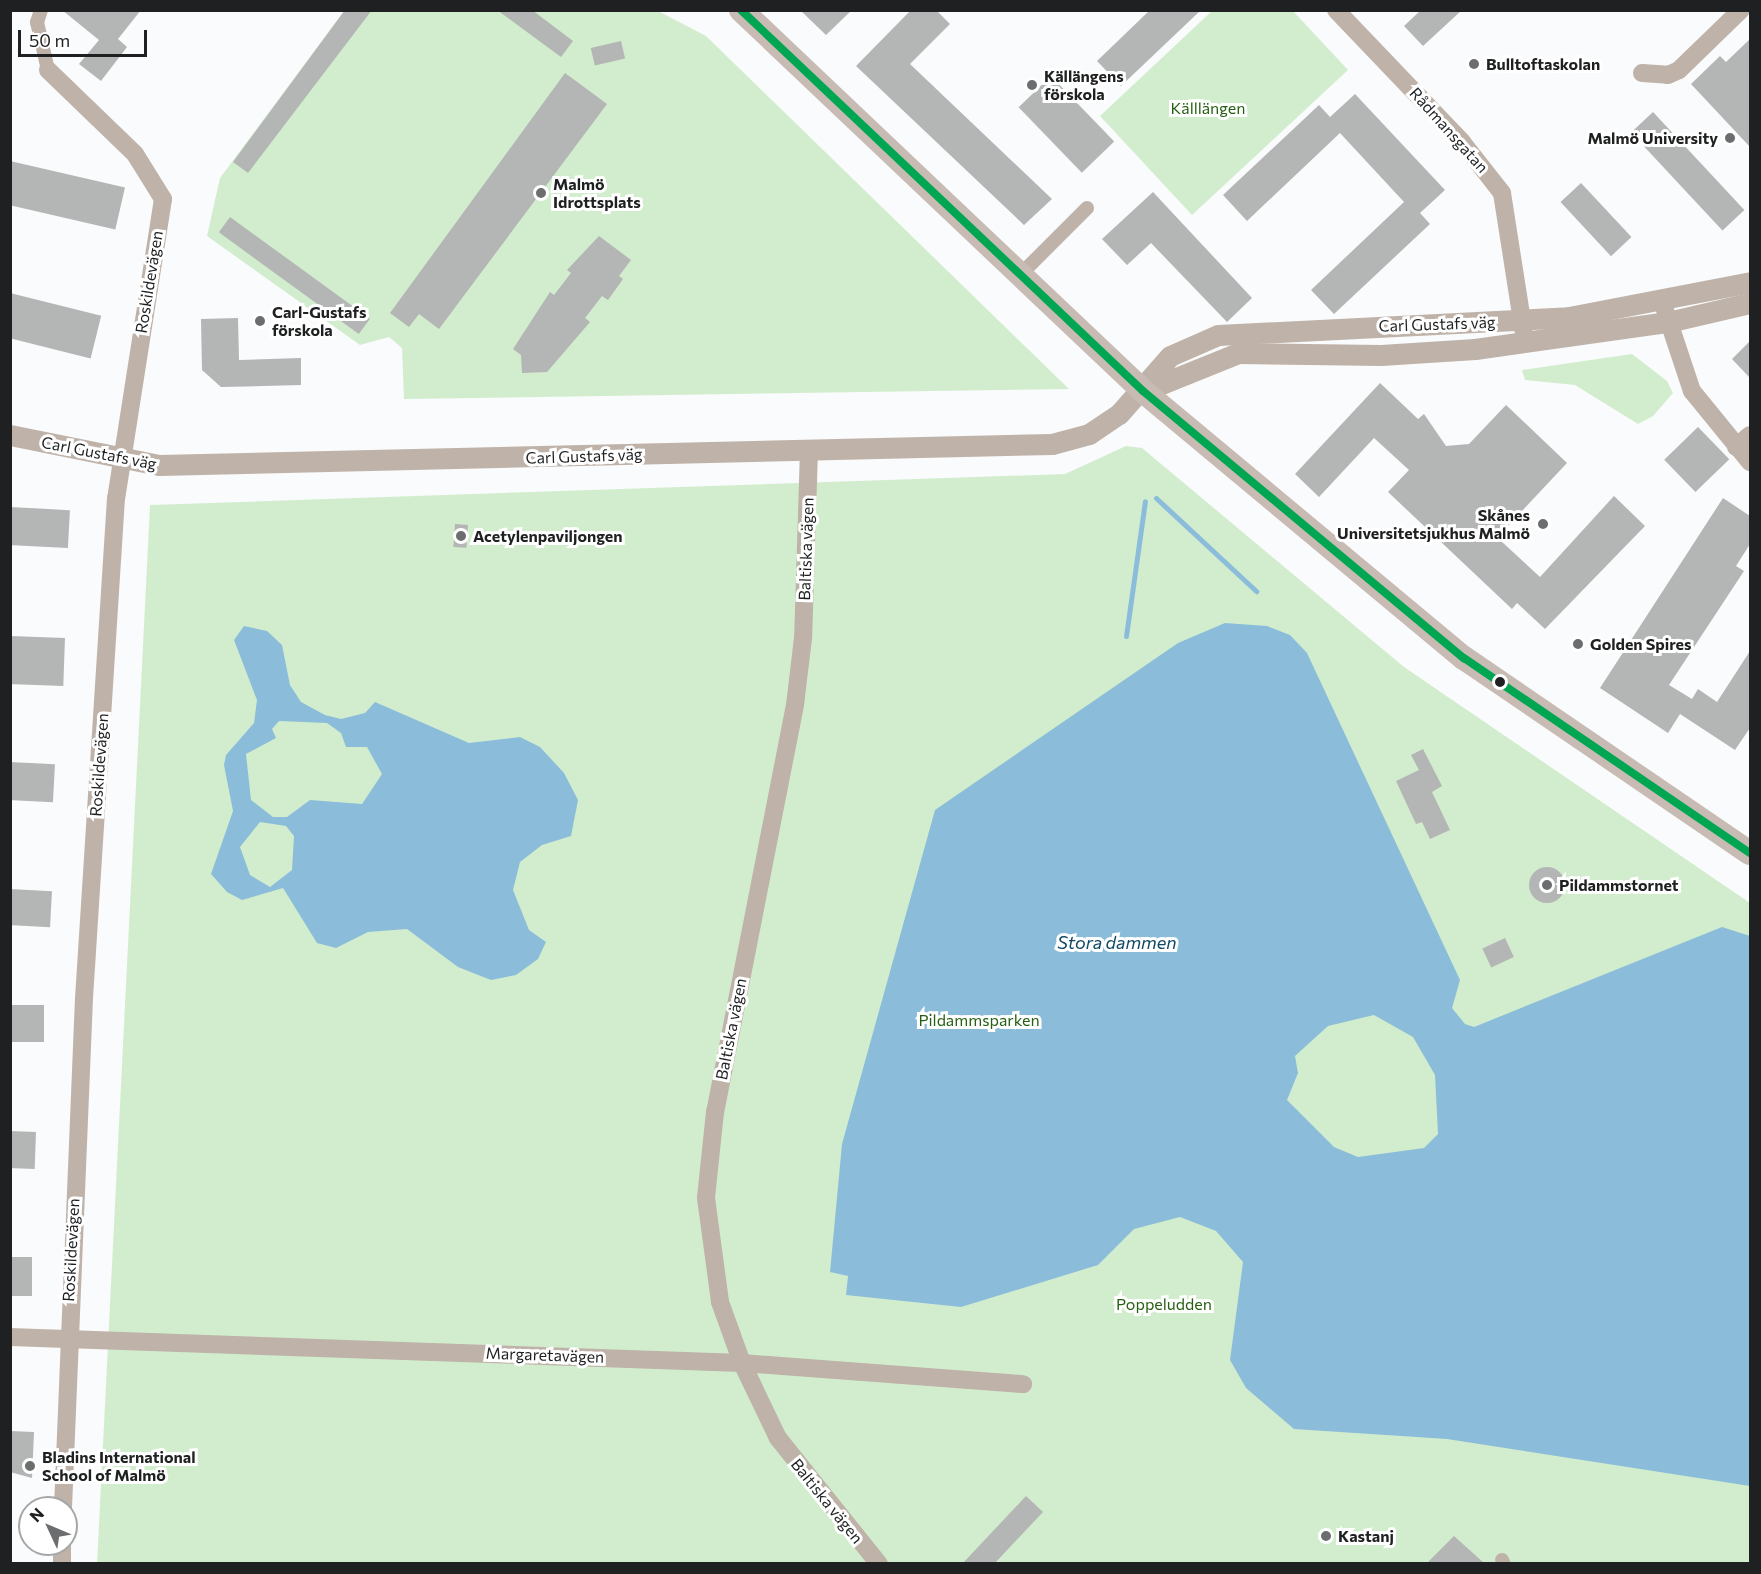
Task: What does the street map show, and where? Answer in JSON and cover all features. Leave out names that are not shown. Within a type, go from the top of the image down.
[{"type":"main road","points":[[741,10],[1022,273],[1143,391],[1464,658],[1750,853]]},
{"type":"street","points":[[41,10],[37,22],[48,70]]},
{"type":"street","name":"Rådmansgatan","points":[[1336,10],[1462,142],[1502,193],[1526,344]]},
{"type":"street","points":[[1642,73],[1668,75],[1741,10]]},
{"type":"street","name":"Roskildevägen","points":[[48,70],[135,154],[163,199],[120,460],[67,1338],[63,1496]]},
{"type":"street","points":[[1022,273],[1087,208]]},
{"type":"street","name":"Carl Gustafs väg","points":[[1143,391],[1238,353],[1381,355],[1526,344],[1665,312],[1750,282]]},
{"type":"street","name":"Carl Gustafs väg","points":[[10,435],[120,460],[159,465],[1052,444],[1089,434],[1143,391],[1170,356],[1218,334],[1522,321],[1665,312],[1750,303]]},
{"type":"street","points":[[1665,312],[1692,391],[1743,441],[1750,462]]},
{"type":"street","name":"Baltiska vägen","points":[[809,450],[803,638],[795,705],[715,1112],[706,1198],[720,1302],[742,1364],[778,1438],[879,1563]]},
{"type":"street","name":"Margaretavägen","points":[[10,1337],[742,1364],[1023,1384]]},
{"type":"green space","name":"Källlängen","points":[[1213,10],[1293,11],[1348,70],[1192,215],[1100,116]]},
{"type":"green space","name":"Malmö Idrottsplats","points":[[344,11],[658,11],[706,36],[1069,389],[404,399],[402,348],[389,337],[360,345],[207,236],[220,178]]},
{"type":"green space","points":[[1632,354],[1667,381],[1673,393],[1653,416],[1638,424],[1575,385],[1525,380],[1522,370]]},
{"type":"green space","name":"Pildammsparken","points":[[1126,446],[1142,448],[1404,667],[1750,903],[1750,1563],[97,1564],[150,505],[1065,474]]},
{"type":"water","name":"Stora dammen","points":[[1225,623],[1267,626],[1290,635],[1307,653],[1460,980],[1452,1008],[1465,1024],[1474,1027],[1722,927],[1750,936],[1750,1486],[1447,1439],[1294,1429],[1246,1388],[1230,1360],[1243,1262],[1216,1231],[1180,1217],[1134,1229],[1098,1265],[961,1307],[846,1295],[848,1276],[830,1272],[842,1144],[935,810],[1178,643]],"holes":[[[1374,1015],[1413,1037],[1435,1075],[1438,1134],[1424,1148],[1358,1157],[1334,1147],[1287,1100],[1298,1073],[1295,1056],[1328,1026]]]},
{"type":"water","points":[[244,626],[267,631],[282,645],[290,685],[301,702],[325,715],[341,719],[365,713],[375,702],[469,743],[520,737],[540,747],[564,773],[578,800],[571,836],[542,845],[520,862],[513,890],[529,930],[546,942],[538,959],[516,975],[491,980],[458,967],[407,929],[368,932],[336,948],[317,943],[283,888],[242,900],[227,892],[211,874],[233,811],[224,765],[226,755],[254,723],[257,700],[234,640]],"holes":[[[279,721],[327,723],[341,733],[346,747],[367,747],[382,774],[362,804],[310,800],[287,817],[273,817],[251,800],[246,754],[276,738],[272,729]],[[260,822],[286,826],[294,836],[292,870],[270,887],[250,875],[240,847]]]},
{"type":"building","points":[[62,10],[141,10],[118,39],[127,47],[101,81],[79,64],[99,40]]},
{"type":"building","points":[[345,10],[372,10],[248,173],[233,162]]},
{"type":"building","points":[[497,10],[532,10],[573,41],[561,57]]},
{"type":"building","points":[[800,10],[852,10],[826,35]]},
{"type":"building","points":[[911,10],[936,10],[950,24],[910,64],[1052,199],[1024,225],[856,66]]},
{"type":"building","points":[[1150,10],[1201,10],[1121,86],[1097,61]]},
{"type":"building","points":[[1421,10],[1462,10],[1423,46],[1404,26]]},
{"type":"building","points":[[1750,39],[1750,147],[1691,84],[1720,56],[1726,62]]},
{"type":"building","points":[[621,41],[625,59],[595,66],[591,48]]},
{"type":"building","points":[[565,73],[607,104],[439,329],[419,314],[409,327],[390,313]]},
{"type":"building","name":"Källängens förskola","points":[[1051,76],[1114,141],[1082,173],[1019,107]]},
{"type":"building","points":[[1355,94],[1445,190],[1420,213],[1430,224],[1334,314],[1311,290],[1404,202],[1340,133],[1247,221],[1223,195],[1319,105],[1330,117]]},
{"type":"building","points":[[1653,112],[1744,210],[1722,230],[1631,132]]},
{"type":"building","points":[[10,161],[125,188],[115,229],[10,205]]},
{"type":"building","points":[[1581,183],[1631,237],[1611,256],[1561,202]]},
{"type":"building","points":[[1153,192],[1252,298],[1227,322],[1151,243],[1127,265],[1102,239]]},
{"type":"building","points":[[230,217],[370,319],[359,334],[219,232]]},
{"type":"building","points":[[599,236],[631,260],[619,276],[623,279],[608,300],[602,296],[585,318],[590,322],[547,372],[522,373],[521,355],[513,349],[550,292],[554,295],[571,273],[567,270]]},
{"type":"building","points":[[10,293],[101,316],[91,358],[10,338]]},
{"type":"building","points":[[238,318],[239,360],[301,358],[301,385],[221,387],[202,370],[201,319]]},
{"type":"building","points":[[1750,341],[1750,378],[1732,359]]},
{"type":"building","points":[[1380,383],[1418,419],[1424,414],[1446,446],[1469,444],[1506,405],[1567,463],[1506,528],[1501,541],[1540,577],[1614,496],[1645,526],[1545,629],[1517,603],[1512,609],[1388,492],[1409,470],[1374,438],[1319,497],[1295,474]]},
{"type":"building","points":[[1698,427],[1729,459],[1695,492],[1664,460]]},
{"type":"building","points":[[1723,498],[1750,516],[1750,544],[1736,566],[1744,571],[1669,685],[1692,699],[1698,689],[1717,702],[1750,651],[1750,728],[1735,750],[1680,714],[1668,733],[1600,688]]},
{"type":"building","points":[[10,507],[70,510],[68,548],[10,545]]},
{"type":"building","name":"Acetylenpaviljongen","points":[[455,524],[468,525],[466,548],[453,547]]},
{"type":"building","points":[[10,636],[65,638],[63,686],[10,684]]},
{"type":"building","points":[[1423,749],[1442,786],[1432,792],[1450,830],[1430,839],[1422,822],[1416,824],[1396,781],[1419,770],[1411,755]]},
{"type":"building","points":[[10,762],[55,764],[53,802],[10,800]]},
{"type":"building","name":"Pildammstornet","points":[[1547,867],[1560,872],[1565,885],[1560,898],[1547,903],[1534,898],[1529,885],[1534,872]]},
{"type":"building","points":[[10,889],[52,891],[50,927],[10,925]]},
{"type":"building","points":[[1505,938],[1514,957],[1491,968],[1482,949]]},
{"type":"building","points":[[10,1005],[44,1005],[44,1042],[10,1042]]},
{"type":"building","points":[[10,1131],[36,1132],[35,1169],[10,1168]]},
{"type":"building","points":[[10,1257],[32,1257],[32,1296],[10,1296]]},
{"type":"building","points":[[10,1431],[34,1432],[32,1478],[10,1472]]},
{"type":"building","points":[[1026,1496],[1043,1512],[995,1563],[963,1563]]},
{"type":"building","points":[[1454,1536],[1484,1563],[1427,1563]]},
{"type":"waterway","points":[[1156,498],[1256,591]]},
{"type":"waterway","points":[[1126,636],[1145,501]]},
{"type":"transit line","points":[[741,10],[1143,391],[1464,658],[1750,853]]},
{"type":"place","name":"Bulltoftaskolan","points":[[1474,64]]},
{"type":"place","name":"Källängens förskola","points":[[1032,85]]},
{"type":"place","name":"Malmö University","points":[[1730,138]]},
{"type":"place","name":"Malmö Idrottsplats","points":[[541,193]]},
{"type":"place","name":"Carl-Gustafs förskola","points":[[260,321]]},
{"type":"place","name":"Skånes Universitetsjukhus Malmö","points":[[1543,524]]},
{"type":"place","name":"Acetylenpaviljongen","points":[[461,536]]},
{"type":"place","name":"Golden Spires","points":[[1578,644]]},
{"type":"place","name":"Pildammstornet","points":[[1547,885]]},
{"type":"place","name":"Bladins International School of Malmö","points":[[30,1466]]},
{"type":"place","name":"Kastanj","points":[[1326,1536]]},
{"type":"park label","name":"Poppeludden","points":[[1164,1304]]}]
